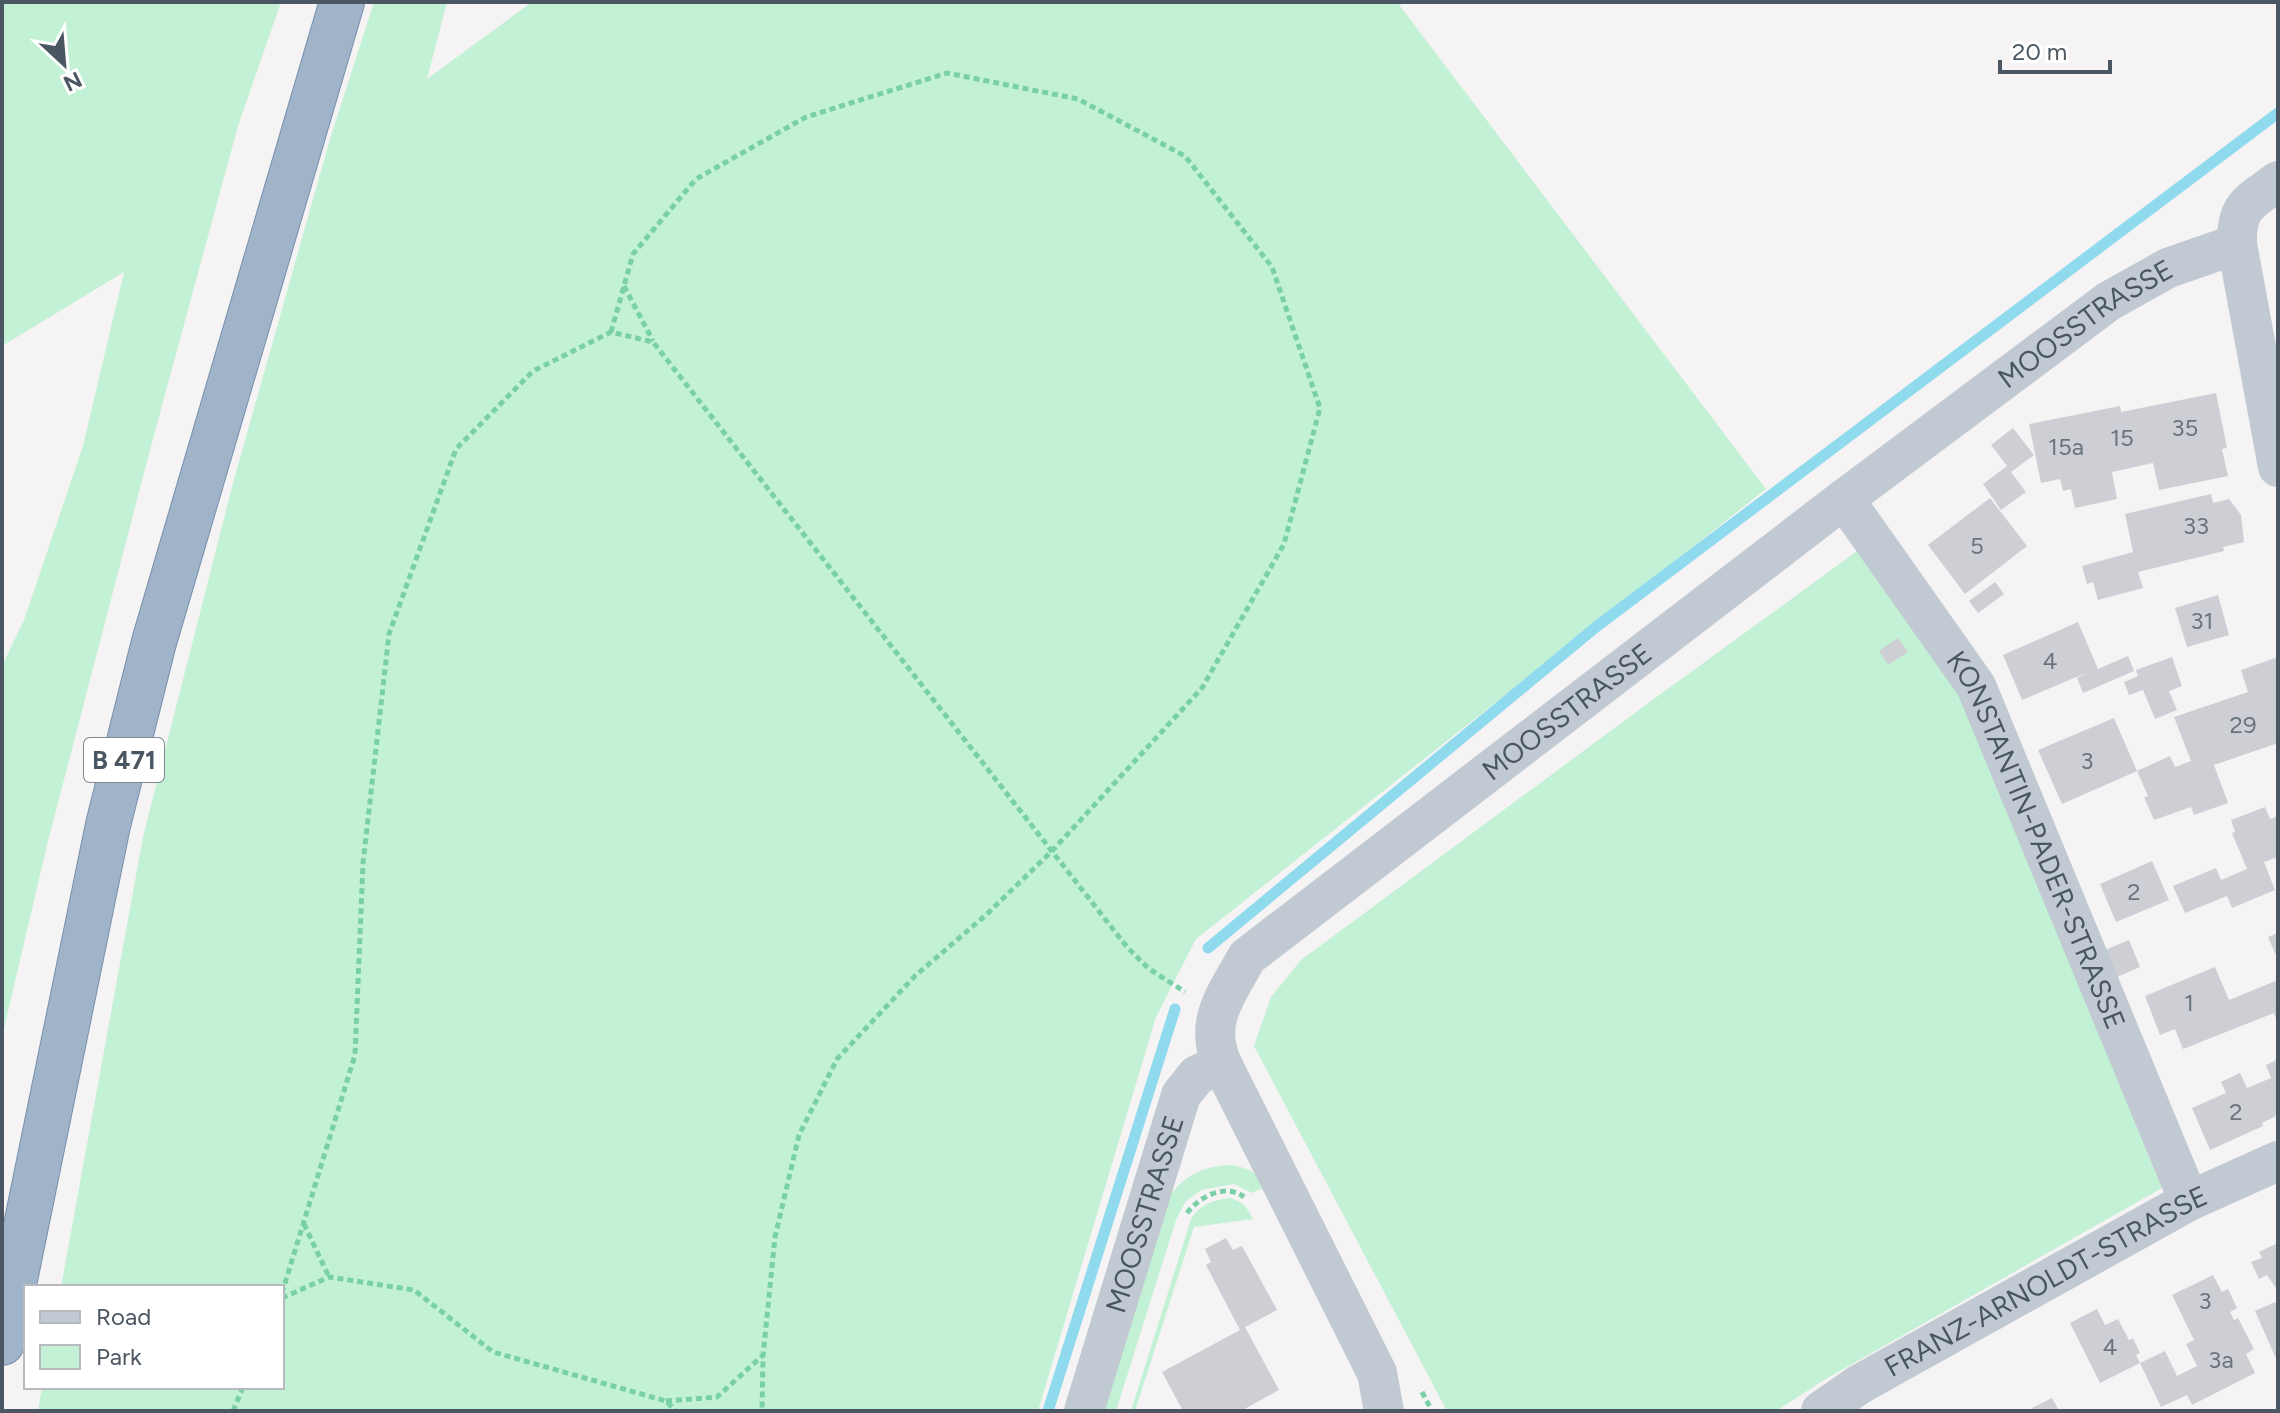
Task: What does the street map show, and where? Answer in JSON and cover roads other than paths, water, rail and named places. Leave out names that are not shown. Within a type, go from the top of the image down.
[{"type":"highway","name":"B 471","points":[[2,1343],[108,825],[146,673],[205,462],[342,2]]},
{"type":"street","points":[[2278,181],[2245,206],[2237,223],[2237,244],[2278,467]]},
{"type":"street","name":"MOOSSTRASSE","points":[[1084,1411],[1181,1095],[1197,1075],[1222,1064],[1215,1048],[1216,1013],[1247,957],[1844,499],[2109,301],[2168,268],[2237,244]]},
{"type":"street","name":"KONSTANTIN-PADER-STRASSE","points":[[1844,499],[1976,686],[2189,1201]]},
{"type":"street","points":[[1222,1064],[1377,1373],[1384,1411]]},
{"type":"street","name":"FRANZ-ARNOLDT-STRASSE","points":[[1821,1411],[1860,1384],[2189,1201],[2278,1161]]},
{"type":"waterway","points":[[1208,948],[1596,627],[2278,113]]},
{"type":"waterway","points":[[1048,1411],[1175,1009]]}]
